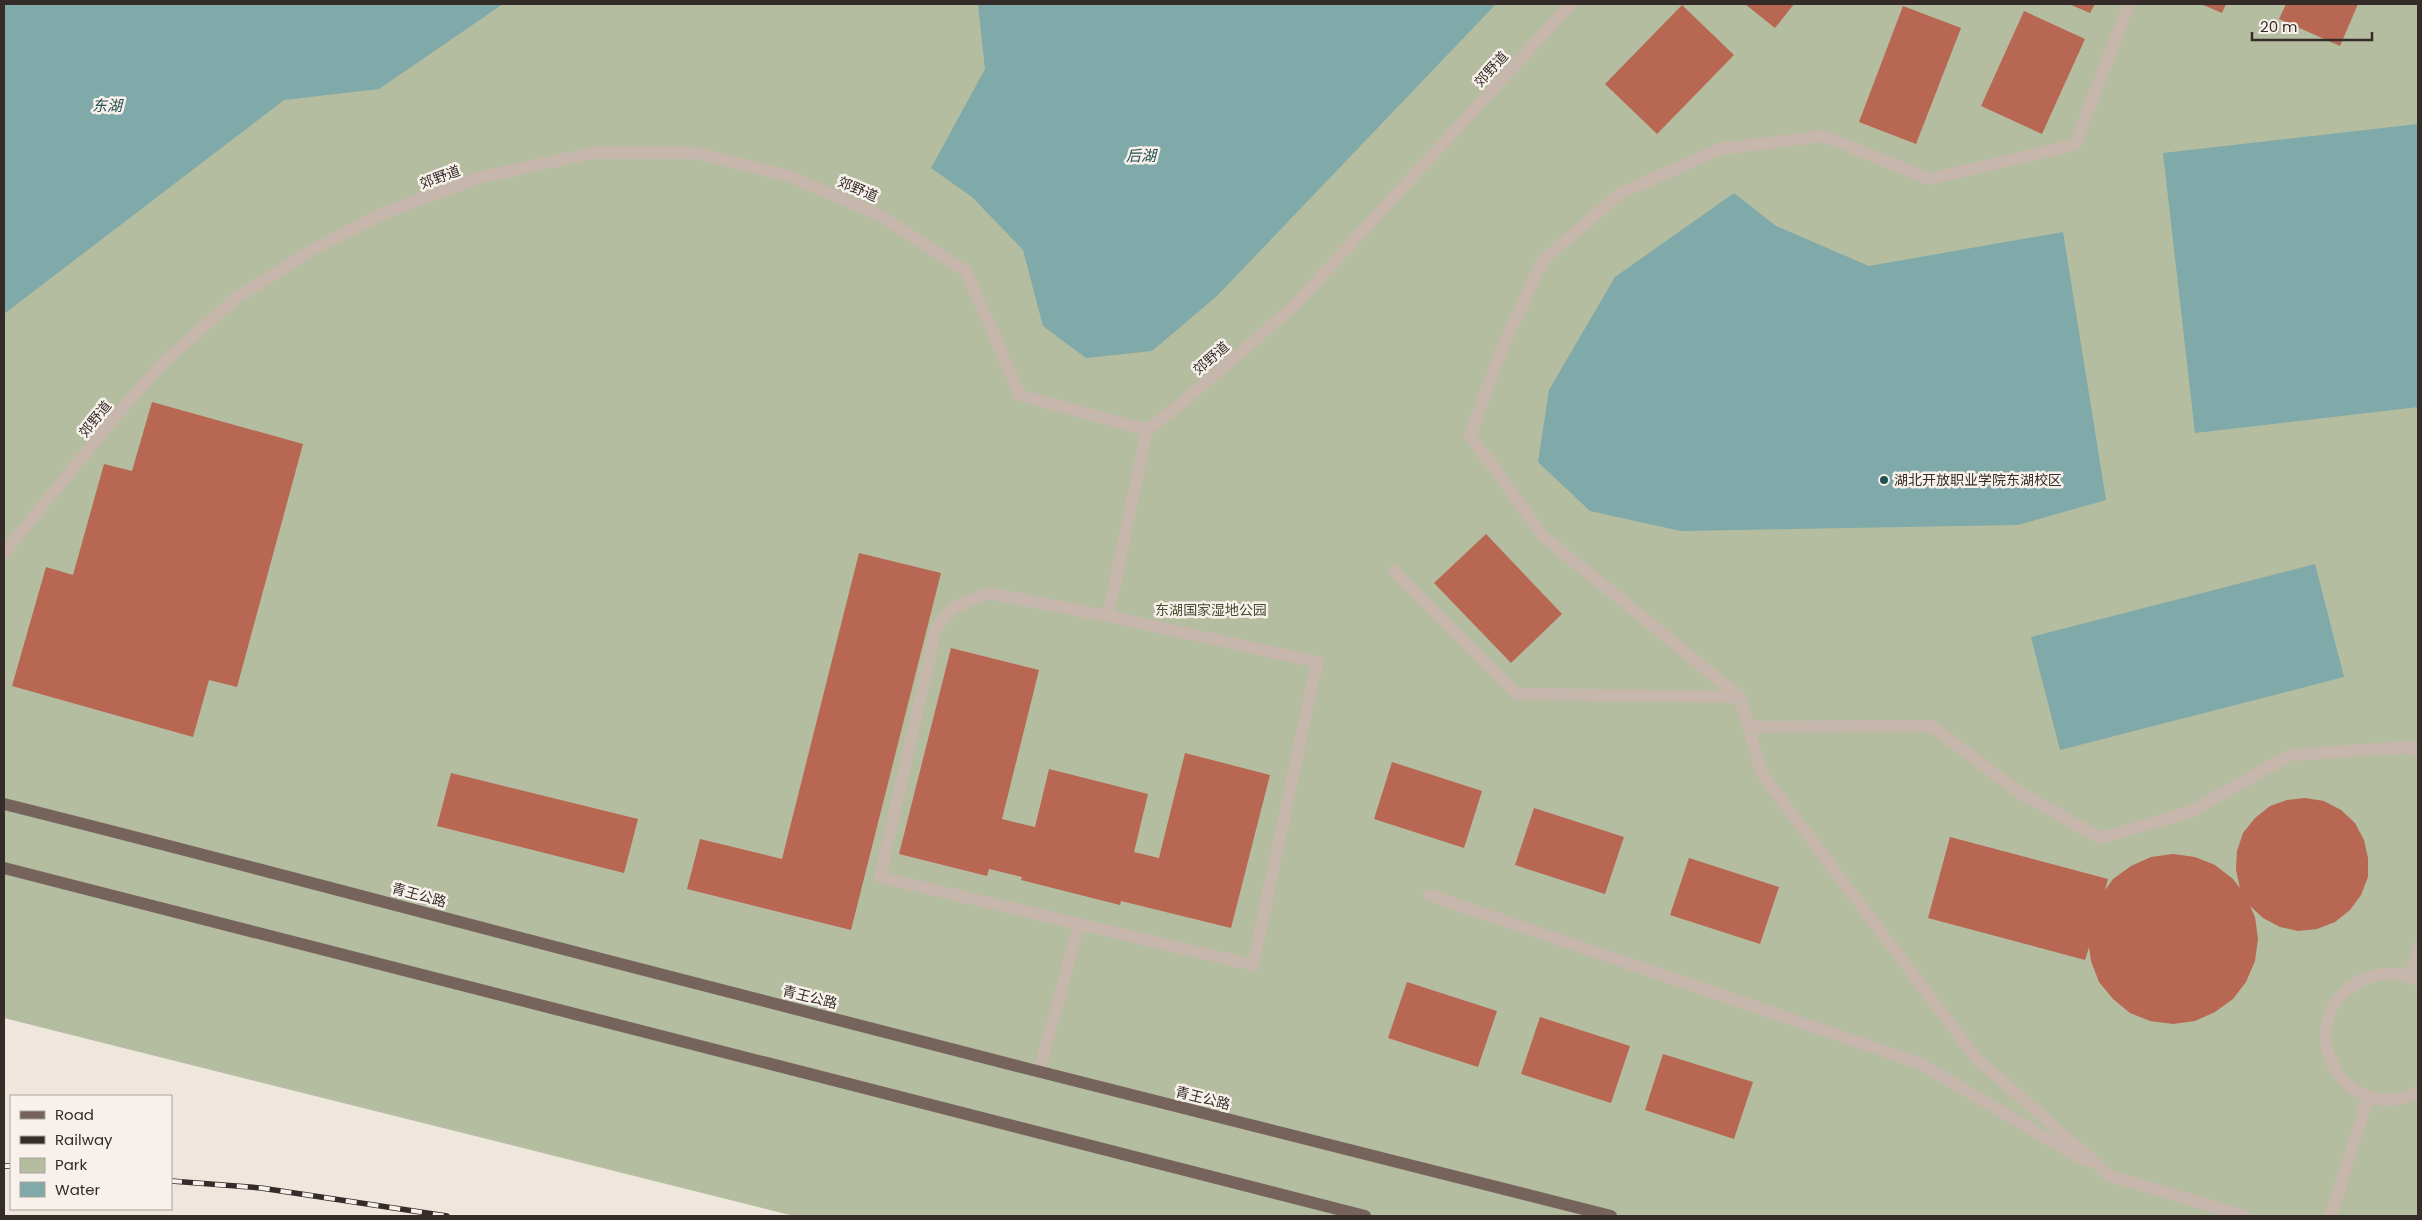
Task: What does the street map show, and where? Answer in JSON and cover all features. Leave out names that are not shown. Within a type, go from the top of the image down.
[{"type":"main road","name":"青王公路","points":[[4,804],[238,862],[604,960],[1040,1072],[1611,1216]]},
{"type":"main road","points":[[4,868],[1365,1216]]},
{"type":"lane","name":"郊野道","points":[[4,553],[119,412],[162,364],[236,298],[312,250],[386,212],[478,178],[592,154],[694,153],[789,176],[877,214],[966,271],[1020,395],[1147,430],[1176,408],[1293,307],[1571,4]]},
{"type":"lane","points":[[2110,1176],[1976,1058],[1762,774],[1740,697],[1543,536],[1470,435],[1503,346],[1543,260],[1621,193],[1720,149],[1824,136],[1929,179],[2075,145],[2129,4]]},
{"type":"lane","points":[[1108,616],[1147,430]]},
{"type":"lane","points":[[1394,571],[1517,694],[1740,697]]},
{"type":"lane","points":[[988,594],[1108,616],[1317,662],[1253,965],[880,877],[936,628],[953,608],[988,594]]},
{"type":"lane","points":[[1748,727],[1931,726],[2020,792],[2100,838],[2190,812],[2290,755],[2410,747],[2418,752]]},
{"type":"lane","points":[[1429,895],[1919,1063],[2110,1176],[2245,1216]]},
{"type":"lane","points":[[1040,1072],[1080,924]]},
{"type":"lane","points":[[2418,948],[2414,979],[2390,973],[2371,976],[2352,985],[2338,998],[2329,1016],[2325,1035],[2328,1055],[2336,1073],[2350,1088],[2368,1097],[2387,1100],[2407,1098],[2418,1092]]},
{"type":"lane","points":[[2331,1216],[2368,1097]]},
{"type":"green space","name":"东湖国家湿地公园","points":[[4,4],[2418,4],[2418,1216],[794,1216],[4,1018]]},
{"type":"water","name":"东湖","points":[[4,4],[503,4],[379,89],[284,100],[4,314]]},
{"type":"water","name":"后湖","points":[[978,4],[1496,4],[1217,296],[1152,351],[1086,358],[1043,326],[1023,250],[972,197],[931,168],[985,69]]},
{"type":"water","points":[[2418,124],[2418,407],[2195,433],[2163,153]]},
{"type":"water","points":[[1734,193],[1776,226],[1869,266],[2063,232],[2106,500],[2018,525],[1681,531],[1590,511],[1538,462],[1549,390],[1615,277]]},
{"type":"water","points":[[2315,564],[2344,677],[2060,750],[2031,637]]},
{"type":"building","points":[[1745,4],[1794,4],[1775,28]]},
{"type":"building","points":[[2069,4],[2095,4],[2090,13]]},
{"type":"building","points":[[2201,4],[2226,4],[2222,13]]},
{"type":"building","points":[[2286,4],[2358,4],[2340,46],[2279,19]]},
{"type":"building","points":[[1682,5],[1734,55],[1657,134],[1605,84]]},
{"type":"building","points":[[1903,6],[1961,28],[1916,144],[1859,122]]},
{"type":"building","points":[[2024,11],[2085,39],[2042,134],[1981,106]]},
{"type":"building","points":[[152,402],[303,444],[237,687],[209,680],[193,737],[12,686],[46,567],[73,575],[104,464],[132,471]]},
{"type":"building","points":[[1486,534],[1562,614],[1511,663],[1434,583]]},
{"type":"building","points":[[859,553],[941,573],[851,930],[687,889],[700,839],[782,859]]},
{"type":"building","points":[[951,648],[1039,670],[1002,819],[1035,827],[1049,769],[1148,794],[1134,852],[1159,858],[1185,753],[1270,775],[1231,928],[1121,901],[1120,905],[1021,880],[1022,877],[989,869],[987,876],[899,854]]},
{"type":"building","points":[[1392,762],[1482,791],[1464,848],[1374,819]]},
{"type":"building","points":[[451,773],[638,819],[624,873],[437,826]]},
{"type":"building","points":[[2305,798],[2324,801],[2341,810],[2355,823],[2364,840],[2368,858],[2368,877],[2361,895],[2350,910],[2335,922],[2317,929],[2298,931],[2280,927],[2263,918],[2250,906],[2255,917],[2258,939],[2255,961],[2246,982],[2233,999],[2215,1012],[2195,1021],[2173,1024],[2150,1021],[2130,1013],[2113,999],[2099,982],[2091,961],[2089,947],[2085,960],[1928,918],[1950,837],[2108,879],[2105,890],[2113,879],[2131,866],[2151,857],[2173,854],[2195,857],[2215,865],[2233,879],[2240,888],[2236,870],[2237,851],[2243,833],[2255,818],[2270,806],[2287,800]]},
{"type":"building","points":[[1534,808],[1624,837],[1605,894],[1515,865]]},
{"type":"building","points":[[1689,858],[1779,887],[1760,944],[1670,915]]},
{"type":"building","points":[[1407,982],[1497,1011],[1478,1067],[1388,1038]]},
{"type":"building","points":[[1540,1017],[1630,1046],[1611,1103],[1521,1074]]},
{"type":"building","points":[[1663,1054],[1753,1082],[1734,1139],[1645,1110]]},
{"type":"railway","points":[[4,1166],[10,1166]]},
{"type":"railway","points":[[172,1181],[261,1188],[447,1216]]},
{"type":"place","name":"湖北开放职业学院东湖校区","points":[[1884,480]]}]
